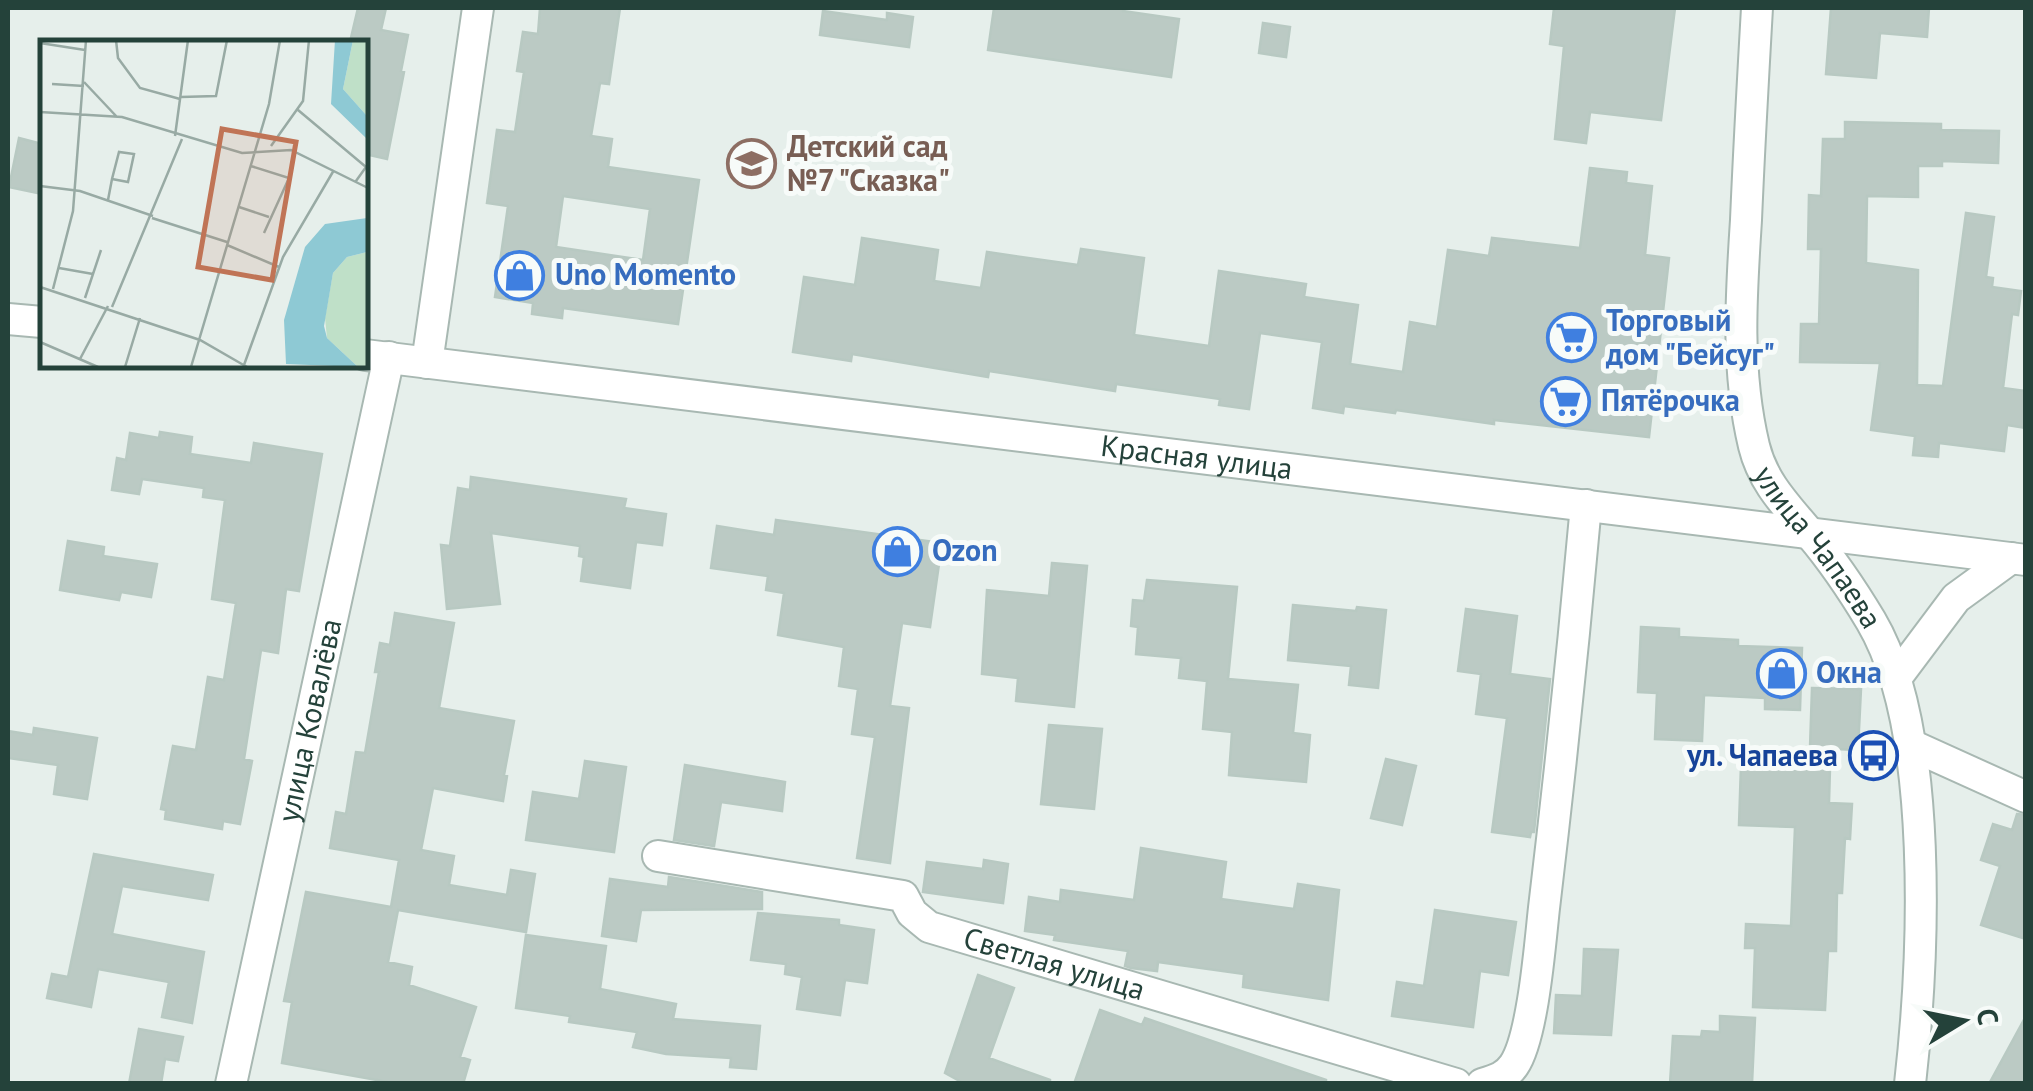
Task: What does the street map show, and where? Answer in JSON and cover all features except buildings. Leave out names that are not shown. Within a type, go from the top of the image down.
[{"type":"street","points":[[427,363],[478,8]]},
{"type":"street","name":"улица Чапаева","points":[[1757,8],[1741,310],[1746,401],[1754,449],[1766,477],[1874,625],[1896,678],[1910,745],[1918,842],[1919,933],[1910,1084]]},
{"type":"street","points":[[8,319],[40,322]]},
{"type":"street","name":"Красная улица","points":[[377,356],[2018,559]]},
{"type":"street","name":"улица Ковалёва","points":[[231,1084],[377,356]]},
{"type":"street","points":[[1482,1084],[1501,1078],[1515,1064],[1540,948],[1586,505]]},
{"type":"street","points":[[1896,678],[1956,598],[2018,559]]},
{"type":"street","points":[[1910,745],[2026,797]]},
{"type":"street","name":"Светлая улица","points":[[658,856],[903,896],[912,912],[929,927],[1456,1084]]},
{"type":"place","name":"Детский сад №7 \"Сказка\"","points":[[752,164]]},
{"type":"place","name":"Uno Momento","points":[[520,275]]},
{"type":"place","name":"Торговый дом \"Бейсуг\"","points":[[1571,338]]},
{"type":"place","name":"Пятёрочка","points":[[1566,401]]},
{"type":"place","name":"Ozon","points":[[897,551]]},
{"type":"place","name":"Окна","points":[[1781,673]]},
{"type":"place","name":"ул. Чапаева","points":[[1873,756]]}]
